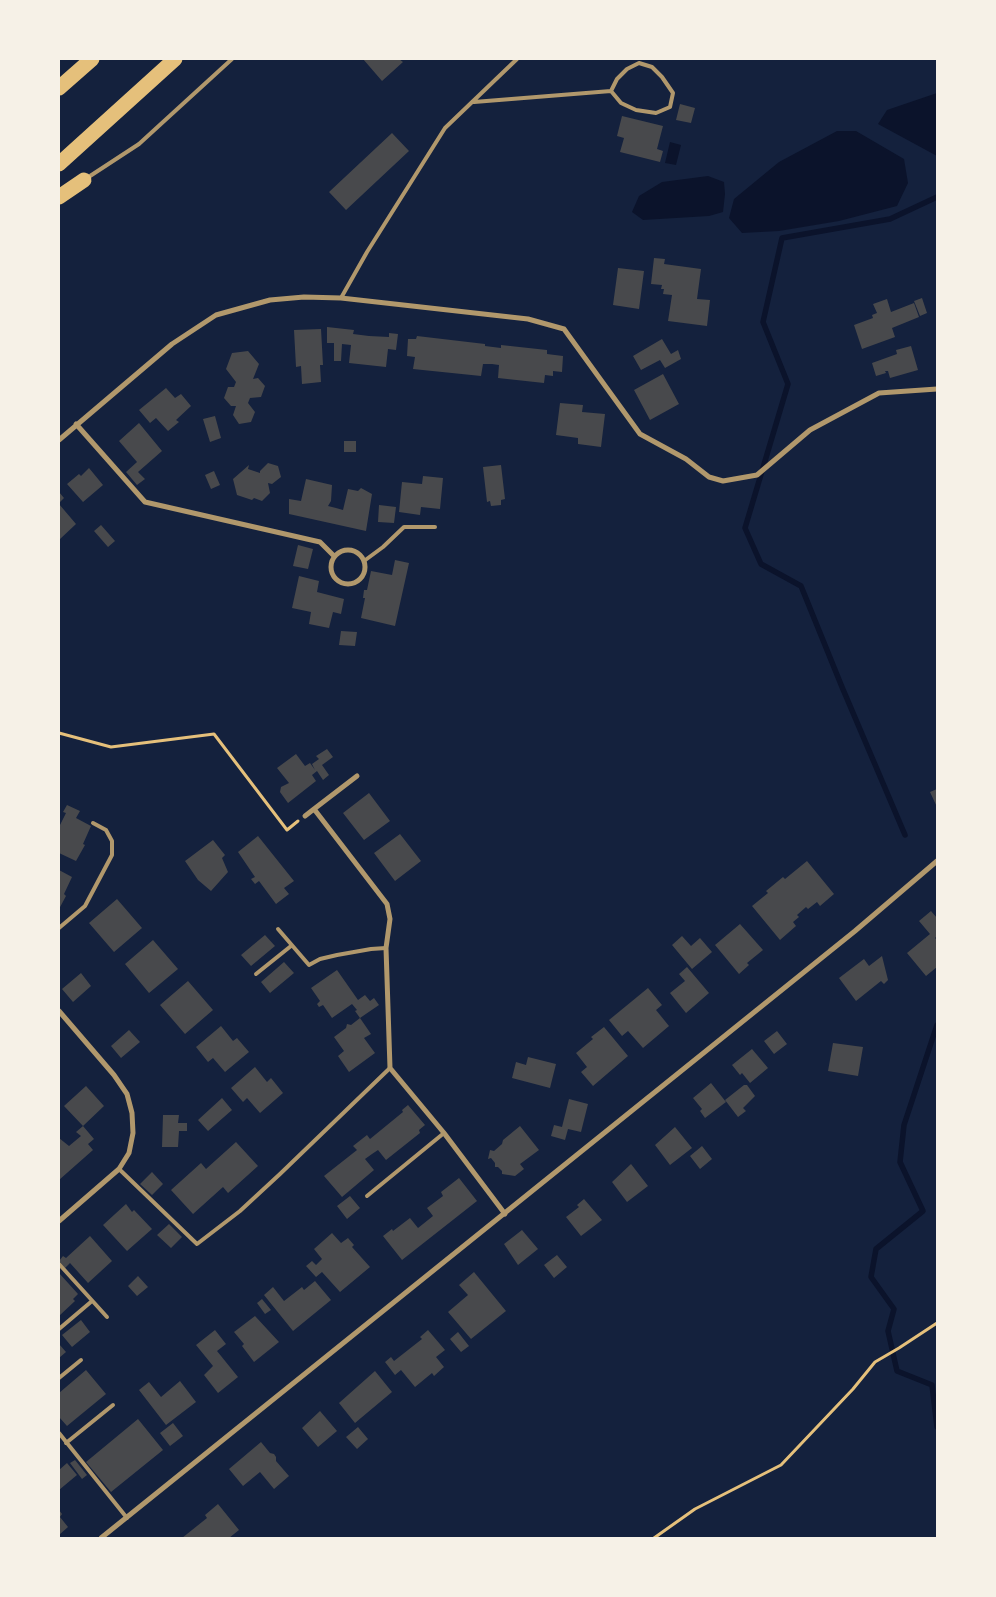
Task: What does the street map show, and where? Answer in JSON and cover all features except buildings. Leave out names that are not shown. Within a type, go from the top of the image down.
[{"type":"highway","points":[[59,88],[92,59]]},
{"type":"highway","points":[[59,164],[175,59]]},
{"type":"highway","points":[[59,197],[84,180]]},
{"type":"street","points":[[59,440],[172,344],[216,315],[270,300],[304,297],[341,298],[528,319],[564,329],[640,434],[686,459],[709,477],[723,481],[757,475],[810,430],[878,393],[937,389]]},
{"type":"street","points":[[76,424],[145,502],[320,542],[334,556]]},
{"type":"street","points":[[351,550],[359,554],[364,561],[365,570],[362,577],[352,584],[346,585],[334,577],[331,569],[334,556],[340,552],[351,550]]},
{"type":"street","points":[[305,816],[357,776]]},
{"type":"street","points":[[314,809],[387,904],[390,919],[386,948],[390,1068],[444,1133],[505,1214]]},
{"type":"street","points":[[101,1538],[855,931],[937,861]]},
{"type":"street","points":[[59,1011],[114,1075],[127,1094],[132,1113],[133,1133],[129,1153],[119,1169],[59,1221]]},
{"type":"lane","points":[[84,180],[139,144],[232,59]]},
{"type":"lane","points":[[341,298],[367,252],[445,128],[517,59]]},
{"type":"lane","points":[[639,63],[652,67],[673,93],[670,107],[656,113],[636,110],[621,103],[611,91],[627,69],[639,63]]},
{"type":"lane","points":[[474,102],[611,91]]},
{"type":"lane","points":[[364,561],[384,547],[404,527],[435,528]]},
{"type":"lane","points":[[59,928],[85,906],[112,854],[112,841],[106,830],[93,823]]},
{"type":"lane","points":[[278,929],[309,965],[337,955],[371,948],[386,948]]},
{"type":"lane","points":[[256,974],[291,946]]},
{"type":"lane","points":[[119,1169],[197,1244],[240,1211],[390,1068]]},
{"type":"lane","points":[[367,1196],[444,1133]]},
{"type":"lane","points":[[59,1264],[107,1317]]},
{"type":"lane","points":[[59,1330],[92,1301]]},
{"type":"lane","points":[[59,1378],[81,1360]]},
{"type":"lane","points":[[66,1443],[114,1405]]},
{"type":"lane","points":[[59,1433],[127,1518]]},
{"type":"path","points":[[59,732],[111,747],[214,734],[287,830],[305,816]]},
{"type":"path","points":[[654,1538],[695,1509],[780,1465],[853,1389],[875,1362],[937,1323]]},
{"type":"water","points":[[937,93],[937,156],[878,124],[887,110]]},
{"type":"water","points":[[837,131],[856,131],[904,159],[908,183],[897,206],[839,221],[779,231],[742,233],[729,218],[734,199],[779,162]]},
{"type":"water","points":[[670,142],[681,145],[676,165],[665,163]]},
{"type":"water","points":[[708,176],[724,182],[723,212],[709,216],[643,220],[632,212],[639,196],[662,182]]},
{"type":"waterway","points":[[905,835],[801,586],[761,564],[745,528],[788,384],[763,322],[782,238],[890,219],[937,197]]},
{"type":"waterway","points":[[937,1025],[904,1125],[900,1162],[923,1211],[876,1249],[871,1277],[894,1309],[888,1331],[897,1371],[932,1385],[937,1427]]}]
